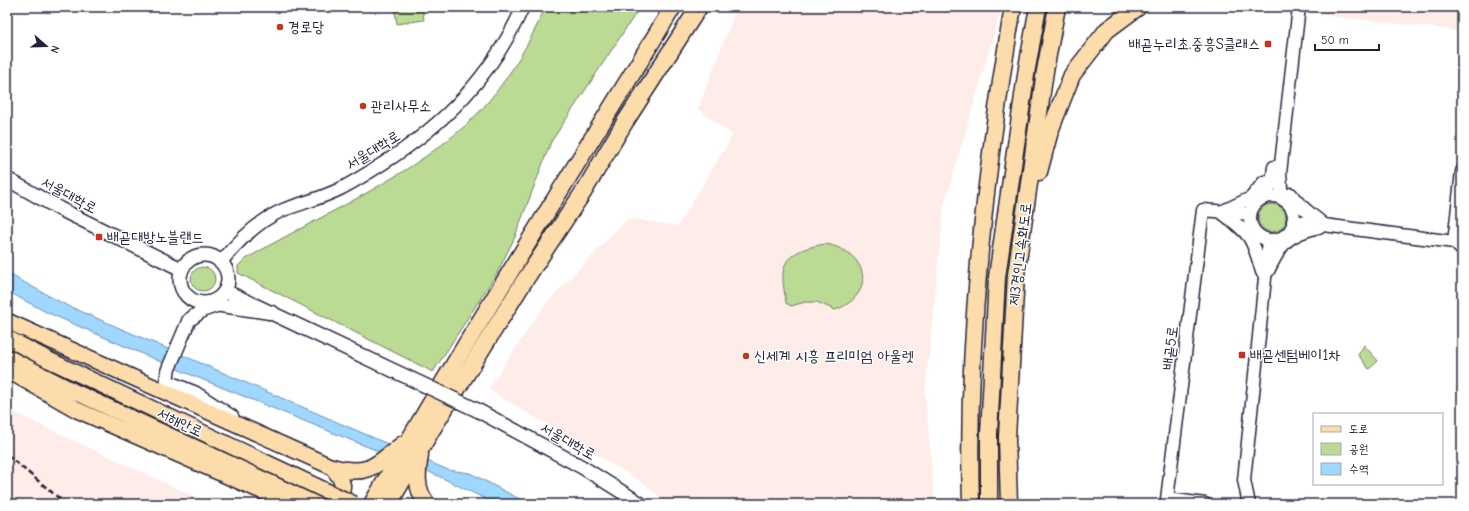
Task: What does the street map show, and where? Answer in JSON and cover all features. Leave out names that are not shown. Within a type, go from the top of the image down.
[{"type":"highway","points":[[372,504],[398,473],[420,435],[499,287],[569,178],[673,7]]},
{"type":"highway","points":[[652,79],[691,7]]},
{"type":"highway","points":[[389,504],[398,473],[420,435],[584,191],[652,79],[699,7]]},
{"type":"highway","points":[[970,504],[970,442],[980,243],[1004,56],[1013,7]]},
{"type":"highway","name":"제3경인고속화도로","points":[[989,504],[989,434],[997,277],[1027,68],[1038,7]]},
{"type":"highway","name":"제3경인고속화도로","points":[[1009,504],[1006,437],[1016,275],[1045,71],[1057,7]]},
{"type":"highway","points":[[1016,275],[1034,193],[1050,131],[1072,75],[1107,30],[1138,7]]},
{"type":"highway","points":[[332,466],[348,472],[365,471],[398,473],[427,504]]},
{"type":"main road","name":"서울대학로","points":[[7,179],[60,209],[181,269]]},
{"type":"main road","points":[[206,303],[193,301],[184,294],[180,286],[179,278],[181,269],[190,259],[196,256],[209,255],[221,262],[228,276],[225,291],[220,297],[191,310],[167,372],[166,379],[170,383],[195,393],[255,431]]},
{"type":"main road","name":"서울대학로","points":[[225,291],[477,410],[582,466],[641,504]]},
{"type":"main road","points":[[187,319],[203,310],[218,305],[273,314]]},
{"type":"main road","points":[[7,321],[332,466],[343,482],[342,493],[335,504]]},
{"type":"main road","name":"서해안로","points":[[7,338],[49,360],[354,504]]},
{"type":"main road","name":"서해안로","points":[[7,357],[40,375],[317,504]]},
{"type":"main road","points":[[7,370],[77,410],[291,504]]},
{"type":"street","name":"서울대학로","points":[[221,262],[234,246],[253,229],[282,211],[334,192],[362,176],[416,141],[452,111],[482,78],[513,30],[523,7]]},
{"type":"street","points":[[1284,200],[1275,196],[1263,198],[1256,202],[1250,214],[1252,228],[1262,238],[1269,240],[1283,237],[1289,232],[1293,222],[1292,210],[1284,200],[1280,184],[1279,156],[1293,7]]},
{"type":"street","points":[[1263,198],[1272,182],[1279,156],[1299,7]]},
{"type":"street","points":[[1264,280],[1256,249],[1249,235],[1221,212],[1243,203],[1258,192],[1279,156]]},
{"type":"street","points":[[1279,156],[1286,183],[1293,197],[1300,206],[1324,225]]},
{"type":"street","points":[[1293,222],[1324,225],[1458,246],[1462,171]]},
{"type":"street","name":"배곧5로","points":[[1205,504],[1167,499],[1203,210],[1250,214]]},
{"type":"street","points":[[1264,280],[1284,243],[1301,232],[1324,225]]},
{"type":"street","points":[[1250,504],[1244,480],[1269,240]]},
{"type":"shaded area","points":[[737,7],[1002,7],[944,205],[925,393],[935,504],[668,504],[646,485],[488,389],[544,306],[628,218],[678,226],[733,135],[698,109]]},
{"type":"shaded area","points":[[1321,7],[1462,7],[1462,31],[1320,15]]},
{"type":"shaded area","points":[[7,408],[30,420],[210,504],[7,504]]},
{"type":"green space","points":[[394,7],[422,7],[424,20],[397,24]]},
{"type":"green space","points":[[545,7],[640,7],[551,142],[514,239],[497,273],[433,372],[238,273],[238,266],[244,260],[386,182],[441,146],[466,125],[490,100],[512,70],[531,38]]},
{"type":"green space","points":[[1272,204],[1282,208],[1286,218],[1282,228],[1272,232],[1262,228],[1258,218],[1262,208]]},
{"type":"green space","points":[[826,244],[840,249],[851,256],[859,264],[862,274],[862,285],[857,294],[848,303],[835,310],[817,302],[805,302],[791,306],[786,303],[783,276],[786,262],[795,253],[801,250]]},
{"type":"green space","points":[[203,267],[211,271],[215,279],[211,287],[203,291],[195,287],[191,279],[195,271]]},
{"type":"green space","points":[[1364,345],[1378,361],[1369,369],[1358,355]]},
{"type":"water","points":[[7,273],[64,304],[448,470],[470,473],[529,504],[496,504],[434,474],[184,372],[46,312],[7,291]]},
{"type":"railway","points":[[7,455],[66,504]]},
{"type":"place","name":"경로당","points":[[280,27]]},
{"type":"place","name":"배곧누리초.중흥S클래스","points":[[1268,44]]},
{"type":"place","name":"관리사무소","points":[[363,106]]},
{"type":"place","name":"배곧대방노블랜드","points":[[99,237]]},
{"type":"place","name":"배곧센텀베이1차","points":[[1242,355]]},
{"type":"place","name":"신세계 시흥 프리미엄 아울렛","points":[[746,356]]}]
